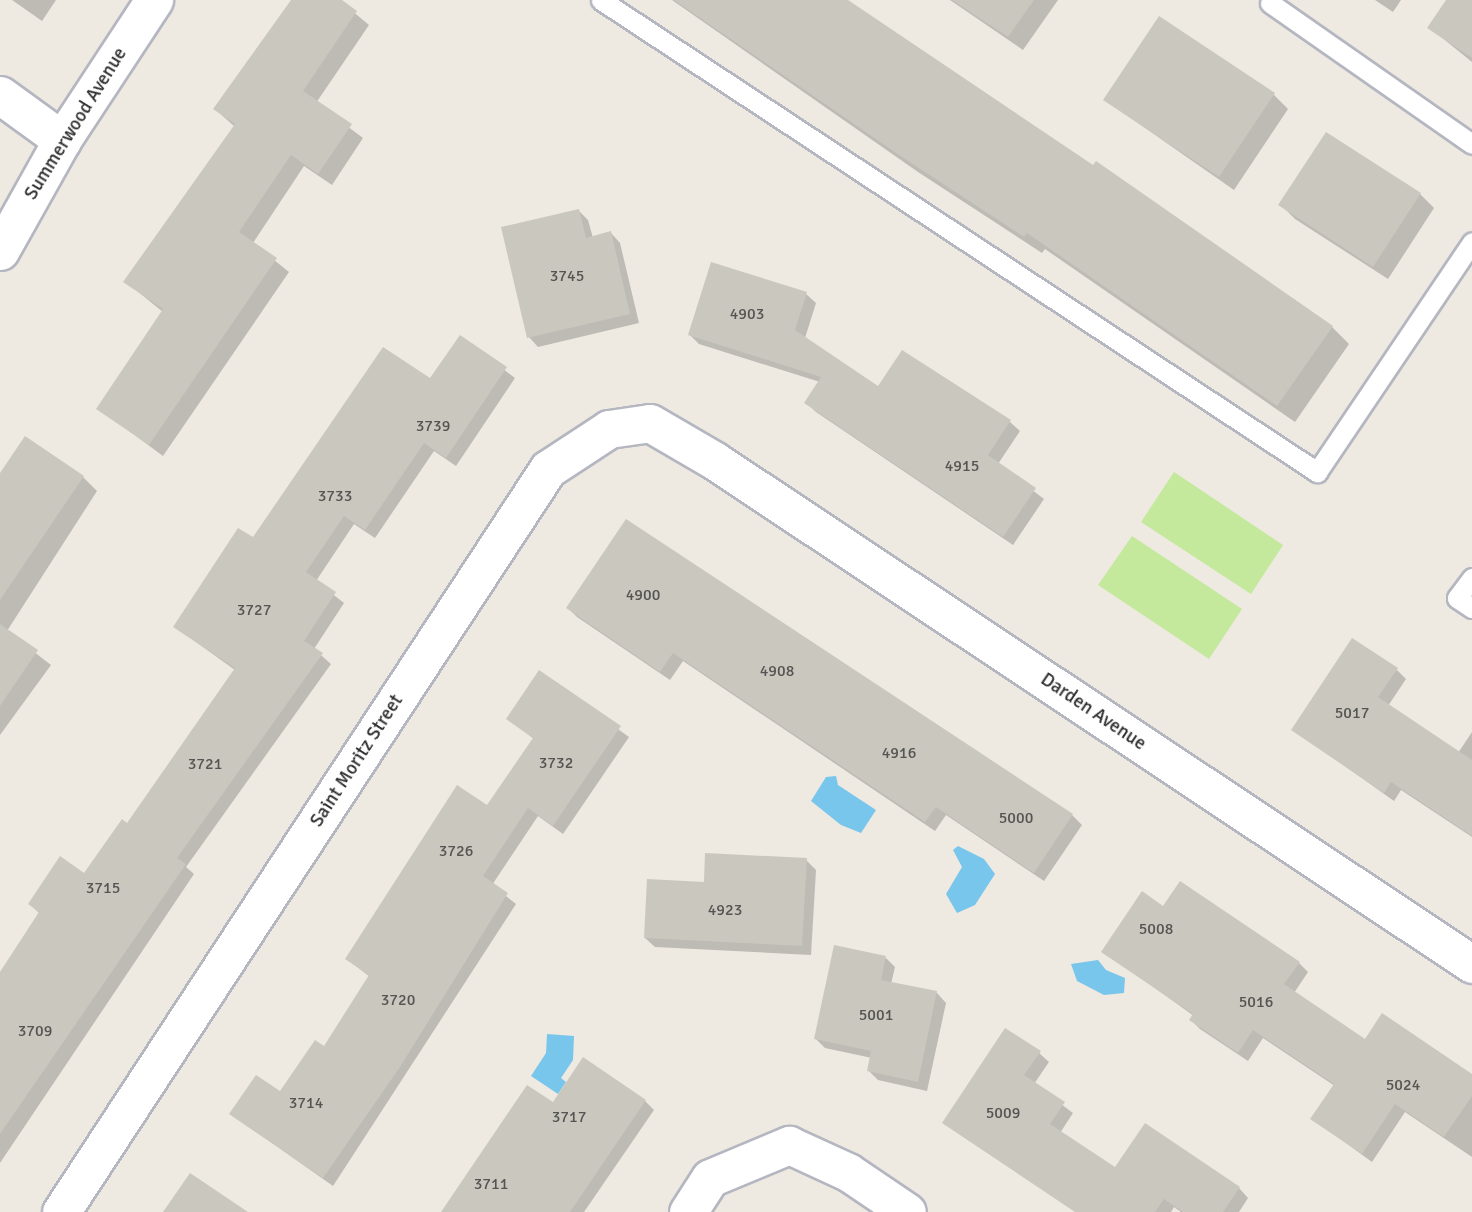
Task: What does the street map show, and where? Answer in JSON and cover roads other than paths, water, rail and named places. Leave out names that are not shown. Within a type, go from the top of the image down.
[{"type":"street","name":"Summerwood Avenue","points":[[0,250],[62,140],[154,0]]},
{"type":"street","points":[[0,95],[62,140]]},
{"type":"street","name":"Saint Moritz Street","points":[[61,1212],[548,469],[608,429],[650,423],[715,461]]},
{"type":"street","name":"Darden Avenue","points":[[715,461],[1472,964]]},
{"type":"street","points":[[688,1212],[710,1178],[789,1146],[848,1172],[907,1212]]},
{"type":"lane","points":[[601,0],[1317,472],[1472,242]]},
{"type":"lane","points":[[1270,3],[1472,144]]},
{"type":"lane","points":[[1472,578],[1457,598],[1472,608]]},
{"type":"water","points":[[836,776],[838,785],[876,810],[861,833],[841,825],[811,801],[826,777]]},
{"type":"water","points":[[958,846],[984,859],[995,874],[975,905],[957,913],[946,894],[962,867],[953,850]]},
{"type":"water","points":[[1098,960],[1106,970],[1125,978],[1124,993],[1104,995],[1077,981],[1071,964]]},
{"type":"water","points":[[547,1034],[574,1036],[573,1060],[561,1078],[566,1082],[558,1094],[531,1076],[546,1053]]}]
